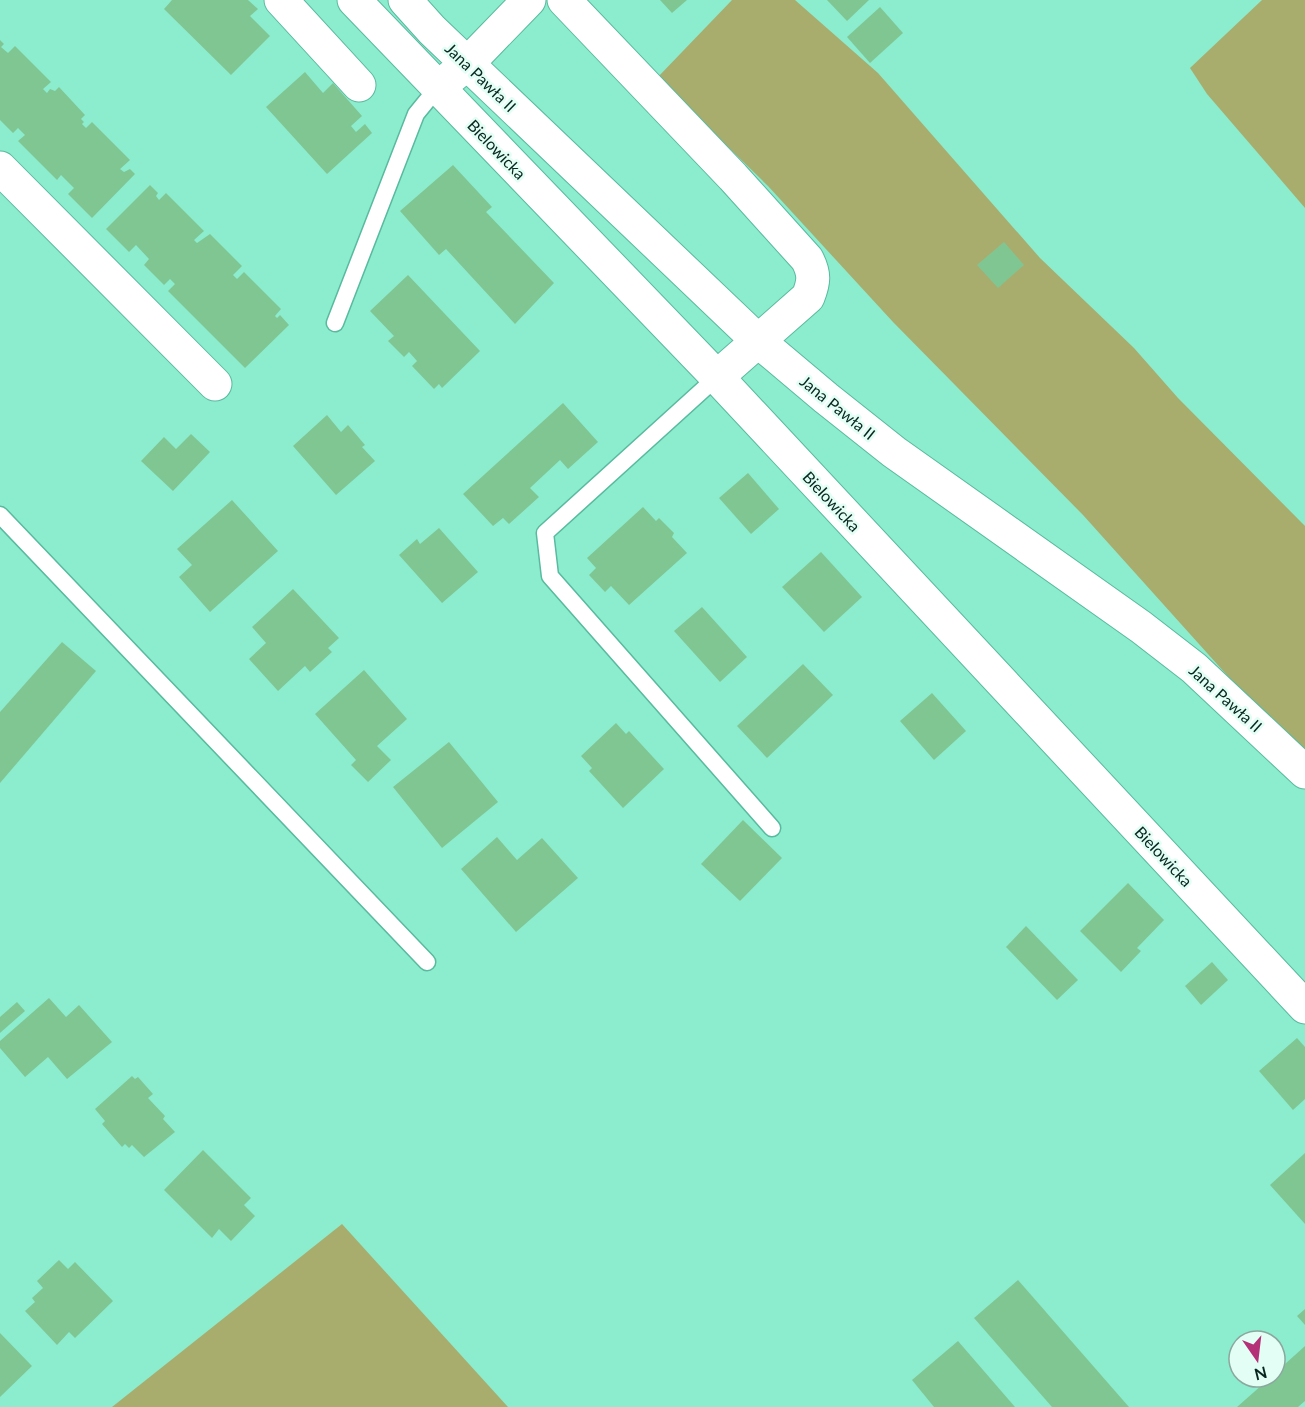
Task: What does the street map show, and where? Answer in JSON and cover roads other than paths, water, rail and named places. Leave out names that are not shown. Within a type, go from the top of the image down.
[{"type":"street","points":[[281,0],[359,85]]},
{"type":"street","name":"Bielowicka","points":[[354,0],[717,377],[1305,1007]]},
{"type":"street","name":"Jana Pawła II","points":[[405,0],[432,30],[757,340],[894,452],[1141,627],[1194,668],[1305,772]]},
{"type":"street","points":[[438,87],[468,63],[529,0]]},
{"type":"street","points":[[564,0],[733,177],[814,271],[814,284],[808,297],[717,377]]},
{"type":"street","points":[[0,168],[215,384]]},
{"type":"lane","points":[[335,323],[416,114],[438,87]]},
{"type":"lane","points":[[717,377],[545,533],[550,576],[772,828]]},
{"type":"lane","points":[[0,515],[426,962]]}]
